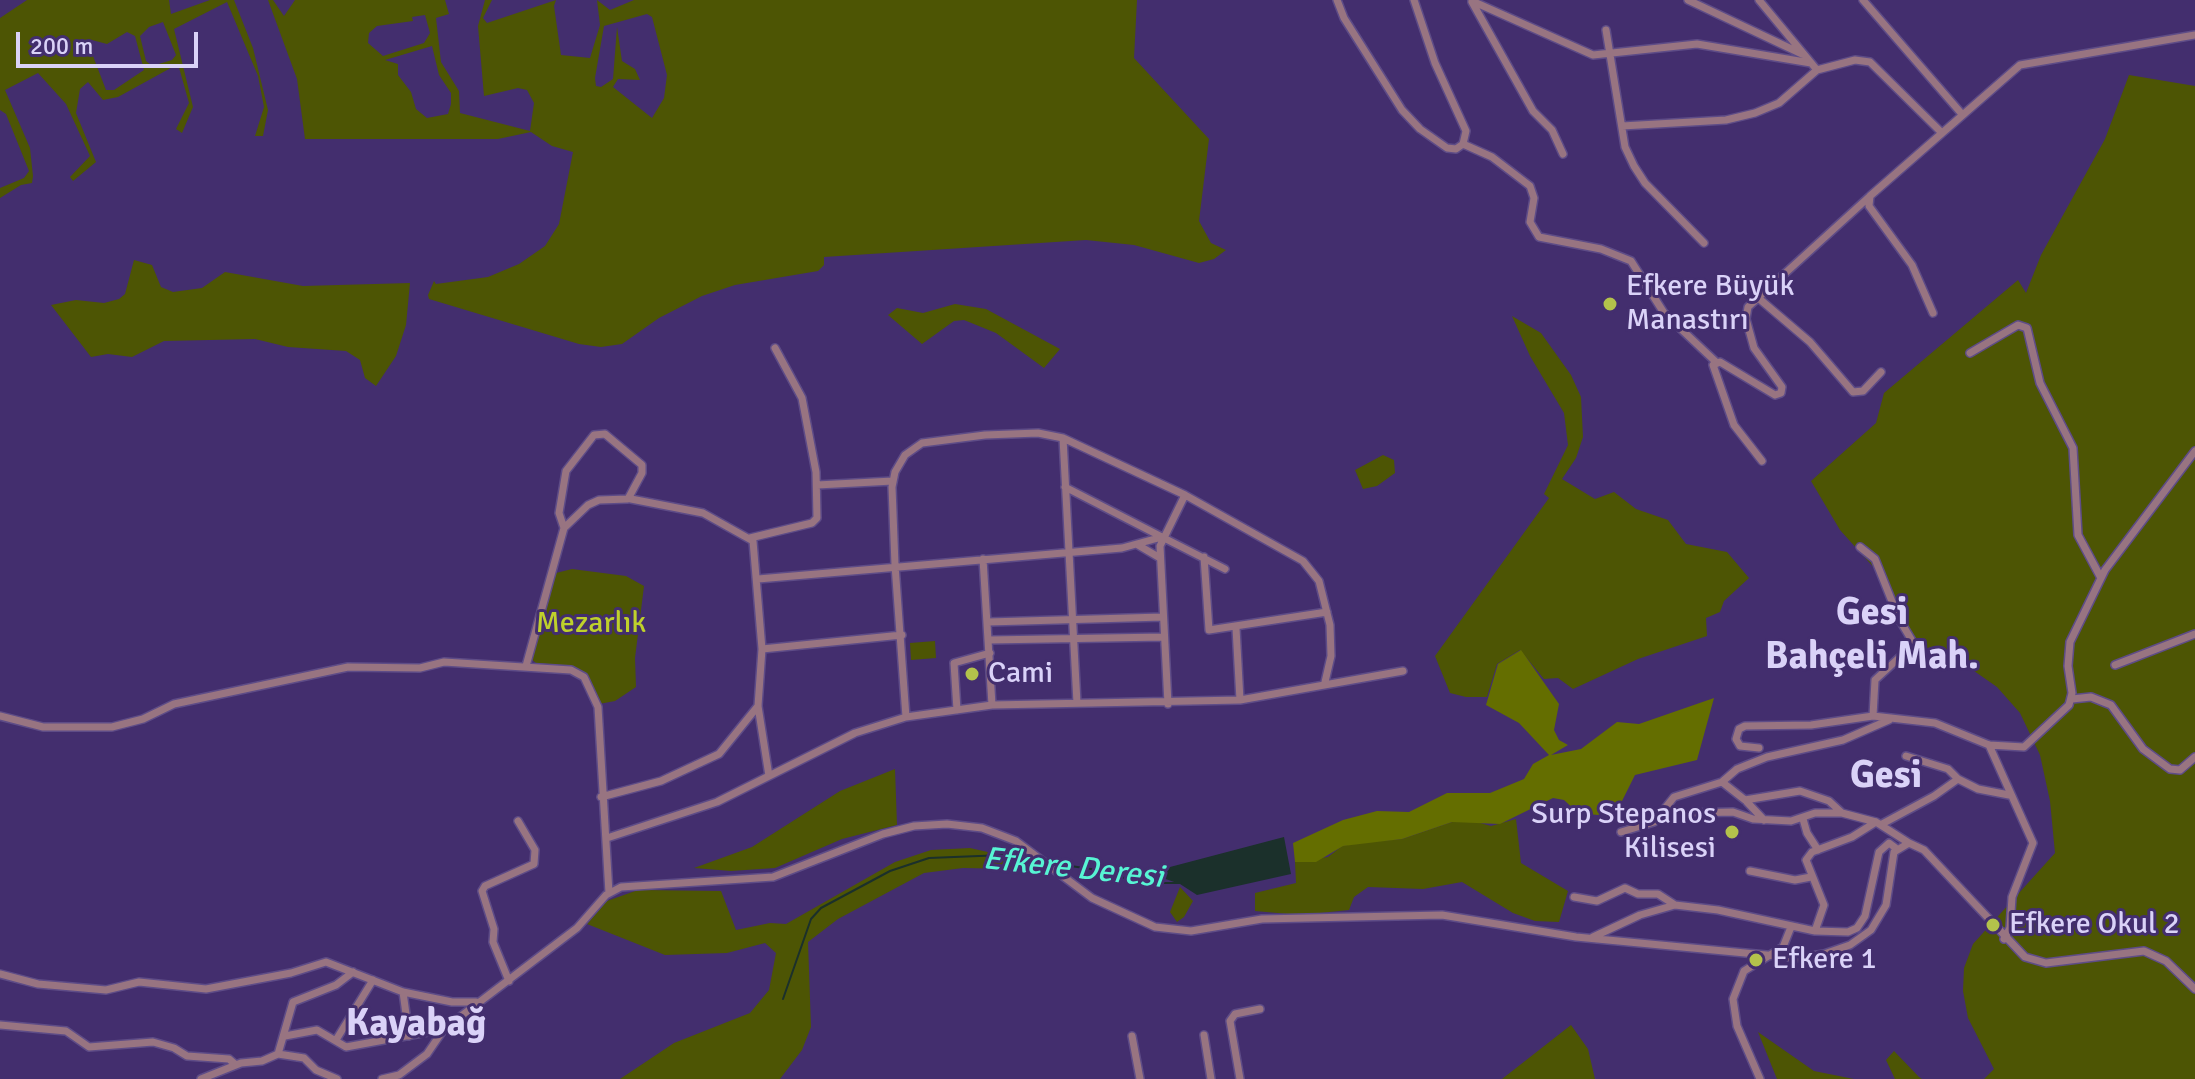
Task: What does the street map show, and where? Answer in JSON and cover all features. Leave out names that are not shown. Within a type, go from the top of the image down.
[{"type":"street","points":[[1337,0],[1344,18],[1402,110],[1420,129],[1447,148],[1456,149],[1463,144],[1466,131],[1435,63],[1414,0]]},
{"type":"street","points":[[1472,0],[1579,52],[1610,56],[1697,44],[1814,66],[1855,60],[1870,62],[1941,132]]},
{"type":"street","points":[[1472,0],[1533,111],[1552,130],[1563,154]]},
{"type":"street","points":[[1688,0],[1804,55]]},
{"type":"street","points":[[1759,0],[1814,66]]},
{"type":"street","points":[[1875,0],[1866,3],[1961,113]]},
{"type":"street","points":[[1606,30],[1625,147],[1645,183],[1704,243]]},
{"type":"street","points":[[1463,144],[1492,157],[1530,186],[1534,198],[1530,222],[1539,237],[1601,249],[1631,261],[1664,313],[1716,362],[1775,395],[1781,393],[1782,387],[1763,364],[1748,332],[1748,307],[1756,296],[1961,113],[2020,65],[2195,35]]},
{"type":"street","points":[[1622,126],[1726,120],[1755,113],[1779,103],[1814,66]]},
{"type":"street","points":[[1870,196],[1869,206],[1912,265],[1933,313]]},
{"type":"street","points":[[1756,296],[1810,342],[1853,392],[1863,391],[1881,372]]},
{"type":"street","points":[[1970,353],[2018,325],[2027,328],[2040,383],[2073,448],[2078,535],[2101,578]]},
{"type":"street","points":[[631,499],[703,513],[750,538],[814,522],[817,485],[802,398],[775,348]]},
{"type":"street","points":[[1716,362],[1713,368],[1734,425],[1762,461]]},
{"type":"street","points":[[906,717],[895,565],[893,481],[905,455],[929,441],[1038,433],[1063,438],[1185,495],[1303,561],[1319,581],[1327,612],[1332,645],[1325,682]]},
{"type":"street","points":[[526,666],[564,528],[588,505],[605,499],[628,499],[642,473],[642,465],[605,434],[594,435],[566,471],[559,513],[564,528]]},
{"type":"street","points":[[1063,438],[1077,703]]},
{"type":"street","points":[[2072,699],[2070,642],[2101,578],[2195,451]]},
{"type":"street","points":[[817,485],[893,481]]},
{"type":"street","points":[[1065,487],[1225,569]]},
{"type":"street","points":[[1168,704],[1160,558],[1162,537],[1185,495]]},
{"type":"street","points":[[758,579],[1138,545],[1162,537]]},
{"type":"street","points":[[750,538],[758,579],[762,649],[758,706],[769,776]]},
{"type":"street","points":[[1138,545],[1160,558]]},
{"type":"street","points":[[1860,547],[1875,559],[1899,619],[1914,644],[1875,680],[1873,716]]},
{"type":"street","points":[[1204,557],[1209,630],[1327,612]]},
{"type":"street","points":[[983,559],[992,705]]},
{"type":"street","points":[[988,622],[1163,617]]},
{"type":"street","points":[[1236,628],[1240,700]]},
{"type":"street","points":[[2115,665],[2195,634]]},
{"type":"street","points":[[762,649],[902,635]]},
{"type":"street","points":[[989,640],[1164,637]]},
{"type":"street","points":[[957,710],[954,663],[990,653]]},
{"type":"street","points":[[0,716],[43,727],[112,727],[143,719],[174,704],[348,667],[420,668],[444,662],[571,670],[584,677],[598,707],[609,893]]},
{"type":"street","points":[[607,838],[717,802],[855,733],[906,717],[992,705],[1168,704],[1240,700],[1325,682],[1403,671]]},
{"type":"street","points":[[1759,748],[1740,746],[1736,739],[1739,729],[1745,726],[1811,725],[1873,716],[1935,723],[1989,745],[2024,747],[2072,699],[2091,697],[2111,705],[2143,749],[2170,769],[2180,770],[2195,757]]},
{"type":"street","points":[[601,797],[661,781],[719,754],[758,706]]},
{"type":"street","points":[[1621,832],[1654,822],[1674,797],[1722,782],[1737,769],[1767,757],[1843,740],[1889,720]]},
{"type":"street","points":[[1989,745],[2033,843],[2012,897],[2010,928],[2004,939]]},
{"type":"street","points":[[1906,756],[1948,769],[1958,779],[1978,789],[2009,795]]},
{"type":"street","points":[[1815,931],[1824,905],[1806,860],[1818,850],[1852,837],[1934,796],[1958,779]]},
{"type":"street","points":[[1722,782],[1764,820]]},
{"type":"street","points":[[1745,800],[1800,791],[1829,801],[1842,813]]},
{"type":"street","points":[[1691,813],[1733,812],[1764,820],[1803,819],[1815,813],[1842,813],[1879,823],[1924,850],[2004,939],[2025,957],[2046,963],[2144,951],[2166,961],[2195,989]]},
{"type":"street","points":[[1803,819],[1807,833],[1818,850]]},
{"type":"street","points":[[509,981],[493,942],[494,929],[482,891],[485,886],[534,864],[535,850],[518,821]]},
{"type":"street","points":[[382,1079],[399,1077],[427,1054],[444,1029],[577,928],[609,893],[621,887],[655,882],[773,877],[883,834],[914,826],[947,824],[982,828],[1016,841],[1092,898],[1155,927],[1191,931],[1262,919],[1301,921],[1442,915],[1591,938],[1764,956],[1824,954],[1850,945],[1871,930],[1886,905],[1897,849]]},
{"type":"street","points":[[1591,938],[1640,915],[1675,905],[1718,910],[1815,931],[1857,928],[1871,898],[1879,852],[1889,843],[1897,849]]},
{"type":"street","points":[[1897,849],[1909,843]]},
{"type":"street","points":[[1750,871],[1795,880],[1811,877]]},
{"type":"street","points":[[1574,897],[1597,901],[1625,888],[1638,894],[1658,894],[1675,905]]},
{"type":"street","points":[[1760,1079],[1737,1026],[1733,999],[1744,971],[1783,947],[1791,927]]},
{"type":"street","points":[[0,974],[38,984],[106,990],[139,982],[206,989],[291,973],[326,962],[403,992],[452,1002],[478,1002]]},
{"type":"street","points":[[278,1054],[293,1002],[336,985],[353,972]]},
{"type":"street","points":[[336,1040],[373,980]]},
{"type":"street","points":[[403,992],[409,1036]]},
{"type":"street","points":[[1240,1079],[1230,1021],[1235,1014],[1260,1009]]},
{"type":"street","points":[[0,1025],[66,1031],[89,1047],[153,1042],[187,1056],[229,1059],[236,1065]]},
{"type":"street","points":[[285,1036],[311,1029],[346,1047],[444,1029]]},
{"type":"street","points":[[1204,1035],[1211,1079]]},
{"type":"street","points":[[1132,1036],[1140,1079]]},
{"type":"street","points":[[201,1079],[236,1065],[278,1054],[304,1058],[316,1070],[337,1079]]},
{"type":"green space","points":[[27,0],[169,0],[171,14],[210,0],[234,0],[253,48],[268,110],[263,136],[255,136],[264,107],[258,76],[227,2],[174,29],[193,107],[182,133],[176,129],[189,103],[178,64],[118,97],[103,100],[88,82],[80,89],[76,113],[96,162],[73,181],[70,177],[90,156],[66,104],[38,73],[5,90],[30,148],[33,176],[32,183],[21,185],[0,198],[0,188],[24,178],[29,171],[6,114],[0,110],[0,18]],"holes":[[[163,22],[176,55],[172,60],[152,66],[146,61],[140,36],[149,27]],[[127,32],[135,36],[144,70],[114,90],[106,90],[88,43],[92,40],[107,44]]]},
{"type":"green space","points":[[268,0],[273,0],[284,16],[295,0],[445,0],[449,14],[436,18],[441,62],[459,91],[460,113],[530,131],[534,103],[527,90],[518,88],[484,96],[478,26],[485,0],[492,0],[483,18],[487,23],[556,0],[554,6],[561,55],[590,58],[600,25],[597,0],[610,10],[634,0],[1137,0],[1134,58],[1209,139],[1199,221],[1211,243],[1226,250],[1214,259],[1199,263],[1134,245],[1086,240],[824,257],[824,265],[818,271],[735,285],[702,296],[659,318],[622,344],[601,347],[579,344],[429,299],[428,295],[434,281],[436,284],[488,277],[519,264],[545,246],[559,224],[573,152],[552,146],[531,132],[498,139],[305,139],[297,79]],"holes":[[[647,14],[652,17],[667,75],[664,98],[652,118],[613,87],[618,79],[640,80],[635,69],[622,61],[617,27],[613,79],[601,87],[596,86],[604,26]],[[425,15],[430,33],[424,43],[383,56],[368,43],[369,33],[377,26],[413,21],[412,17]],[[432,46],[439,75],[451,93],[448,114],[427,118],[416,109],[411,92],[398,75],[398,64],[385,60]]]},
{"type":"green space","points":[[2129,75],[2195,86],[2195,1079],[1984,1079],[1994,1069],[1968,1018],[1963,991],[1964,968],[1973,944],[2055,853],[2050,801],[2040,755],[2020,713],[1997,687],[1957,659],[1908,641],[1876,570],[1840,530],[1811,481],[1876,423],[1884,393],[2018,280],[2026,293],[2041,255],[2105,139]]},
{"type":"green space","points":[[134,260],[152,265],[161,287],[173,292],[202,288],[225,272],[303,286],[410,283],[406,325],[396,356],[376,386],[365,378],[360,360],[346,351],[288,347],[255,339],[164,341],[132,357],[108,354],[91,357],[51,305],[76,300],[104,303],[119,299],[125,294]]},
{"type":"green space","points":[[955,304],[986,309],[1060,349],[1044,368],[996,333],[964,320],[954,321],[922,344],[888,315],[897,308],[923,313]]},
{"type":"green space","points":[[1512,316],[1541,333],[1571,375],[1581,397],[1583,437],[1576,458],[1562,479],[1595,499],[1614,492],[1636,509],[1668,520],[1686,544],[1727,552],[1749,578],[1724,601],[1720,612],[1706,618],[1707,636],[1638,659],[1573,689],[1558,678],[1544,679],[1520,650],[1497,664],[1487,697],[1466,697],[1450,693],[1435,656],[1549,498],[1544,494],[1568,445],[1564,413],[1530,356]]},
{"type":"green space","points":[[1383,455],[1394,460],[1395,473],[1377,486],[1363,489],[1355,470]]},
{"type":"green space","name":"Mezarlık","points":[[572,569],[626,576],[644,586],[635,658],[636,687],[615,701],[599,704],[579,672],[562,665],[536,663],[529,657],[556,573]]},
{"type":"green space","points":[[935,641],[936,658],[911,660],[910,643]]},
{"type":"green space","points":[[1521,650],[1559,704],[1554,730],[1559,740],[1568,745],[1551,755],[1581,749],[1617,722],[1639,724],[1714,698],[1697,760],[1635,775],[1622,801],[1598,815],[1578,813],[1564,800],[1553,798],[1500,824],[1452,822],[1402,839],[1343,846],[1316,862],[1295,862],[1293,843],[1343,820],[1377,811],[1409,812],[1447,793],[1490,793],[1524,779],[1533,764],[1549,755],[1519,723],[1486,705],[1498,664]]},
{"type":"green space","points":[[895,769],[897,825],[842,839],[775,868],[731,871],[694,868],[752,847],[840,791]]},
{"type":"green space","points":[[1516,819],[1521,863],[1568,891],[1559,922],[1535,921],[1513,913],[1462,882],[1423,889],[1368,887],[1354,897],[1349,910],[1300,915],[1255,911],[1255,893],[1296,883],[1295,862],[1328,857],[1342,846],[1402,839],[1452,822],[1473,821],[1491,826]]},
{"type":"green space","points":[[970,848],[992,853],[1015,869],[963,868],[924,873],[838,919],[808,942],[811,1027],[802,1050],[780,1079],[620,1079],[674,1043],[750,1013],[769,990],[776,953],[765,943],[727,953],[665,955],[587,924],[607,901],[638,890],[721,891],[736,930],[770,923],[786,924],[895,862],[931,850]]},
{"type":"green space","points":[[1180,887],[1193,901],[1184,917],[1177,922],[1170,912]]},
{"type":"green space","points":[[1571,1025],[1588,1049],[1595,1079],[1502,1079]]},
{"type":"green space","points":[[1758,1032],[1814,1071],[1854,1079],[1777,1079]]},
{"type":"green space","points":[[1894,1051],[1922,1079],[1895,1079],[1886,1060]]},
{"type":"shaded area","points":[[1284,837],[1291,874],[1197,895],[1180,884],[1157,876],[1170,867]]},
{"type":"waterway","name":"Efkere Deresi","points":[[783,999],[811,919],[821,908],[890,871],[929,858],[1004,855],[1036,860]]},
{"type":"waterway","name":"Efkere Deresi","points":[[1050,863],[1098,870],[1142,883],[1181,883]]},
{"type":"place","name":"Efkere Büyük Manastırı","points":[[1610,304]]},
{"type":"place","name":"Cami","points":[[972,674]]},
{"type":"place","name":"Surp Stepanos Kilisesi","points":[[1732,832]]},
{"type":"place","name":"Efkere Okul 2","points":[[1993,925]]},
{"type":"place","name":"Efkere 1","points":[[1756,960]]},
{"type":"district","name":"Gesi Bahçeli Mah.","points":[[1872,636]]},
{"type":"district","name":"Gesi","points":[[1886,777]]},
{"type":"district","name":"Kayabağ","points":[[416,1025]]}]
